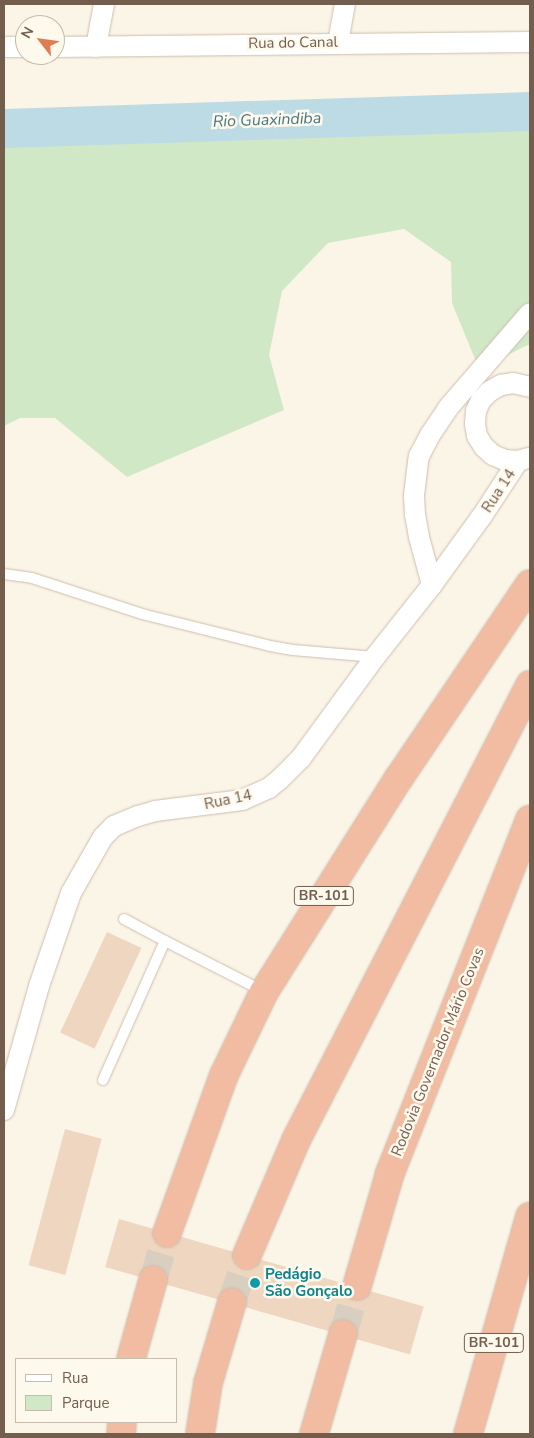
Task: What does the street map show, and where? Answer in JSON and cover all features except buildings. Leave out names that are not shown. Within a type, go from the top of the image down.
[{"type":"highway","name":"BR-101","points":[[167,1233],[224,1075],[264,992],[399,778],[530,584]]},
{"type":"highway","points":[[247,1255],[296,1140],[530,685]]},
{"type":"highway","name":"Rodovia Governador Mário Covas","points":[[357,1286],[390,1173],[530,820]]},
{"type":"highway","name":"BR-101","points":[[468,1434],[530,1216]]},
{"type":"highway","points":[[520,1252],[530,1284]]},
{"type":"highway","points":[[131,1358],[153,1280]]},
{"type":"highway","points":[[200,1434],[208,1383],[232,1302]]},
{"type":"highway","points":[[314,1434],[343,1334]]},
{"type":"street","points":[[96,47],[104,4]]},
{"type":"street","points":[[338,43],[344,4]]},
{"type":"street","name":"Rua do Canal","points":[[65,47],[530,42]]},
{"type":"street","points":[[432,585],[419,537],[416,515],[414,495],[419,456],[448,408],[530,313]]},
{"type":"street","points":[[524,459],[505,460],[494,455],[484,447],[477,436],[476,412],[481,400],[490,391],[501,385],[513,383],[530,387]]},
{"type":"street","name":"Rua 14","points":[[4,1110],[39,986],[71,893],[89,857],[103,837],[114,826],[138,816],[155,811],[242,800],[269,788],[301,758],[432,585],[524,459]]},
{"type":"lane","points":[[4,574],[41,580],[142,614],[270,646],[375,658]]},
{"type":"lane","points":[[124,920],[264,992]]},
{"type":"lane","points":[[103,1080],[164,941]]},
{"type":"green space","points":[[530,112],[530,344],[479,369],[452,303],[451,262],[404,229],[328,243],[282,291],[269,355],[284,410],[127,477],[55,418],[20,418],[4,426],[4,129]]},
{"type":"waterway","name":"Rio Guaxindiba","points":[[4,128],[530,111]]},
{"type":"tunnel","points":[[153,1280],[167,1233]]},
{"type":"tunnel","points":[[232,1302],[247,1255]]},
{"type":"tunnel","points":[[343,1334],[357,1286]]},
{"type":"place","name":"Pedágio São Gonçalo","points":[[255,1283]]}]
